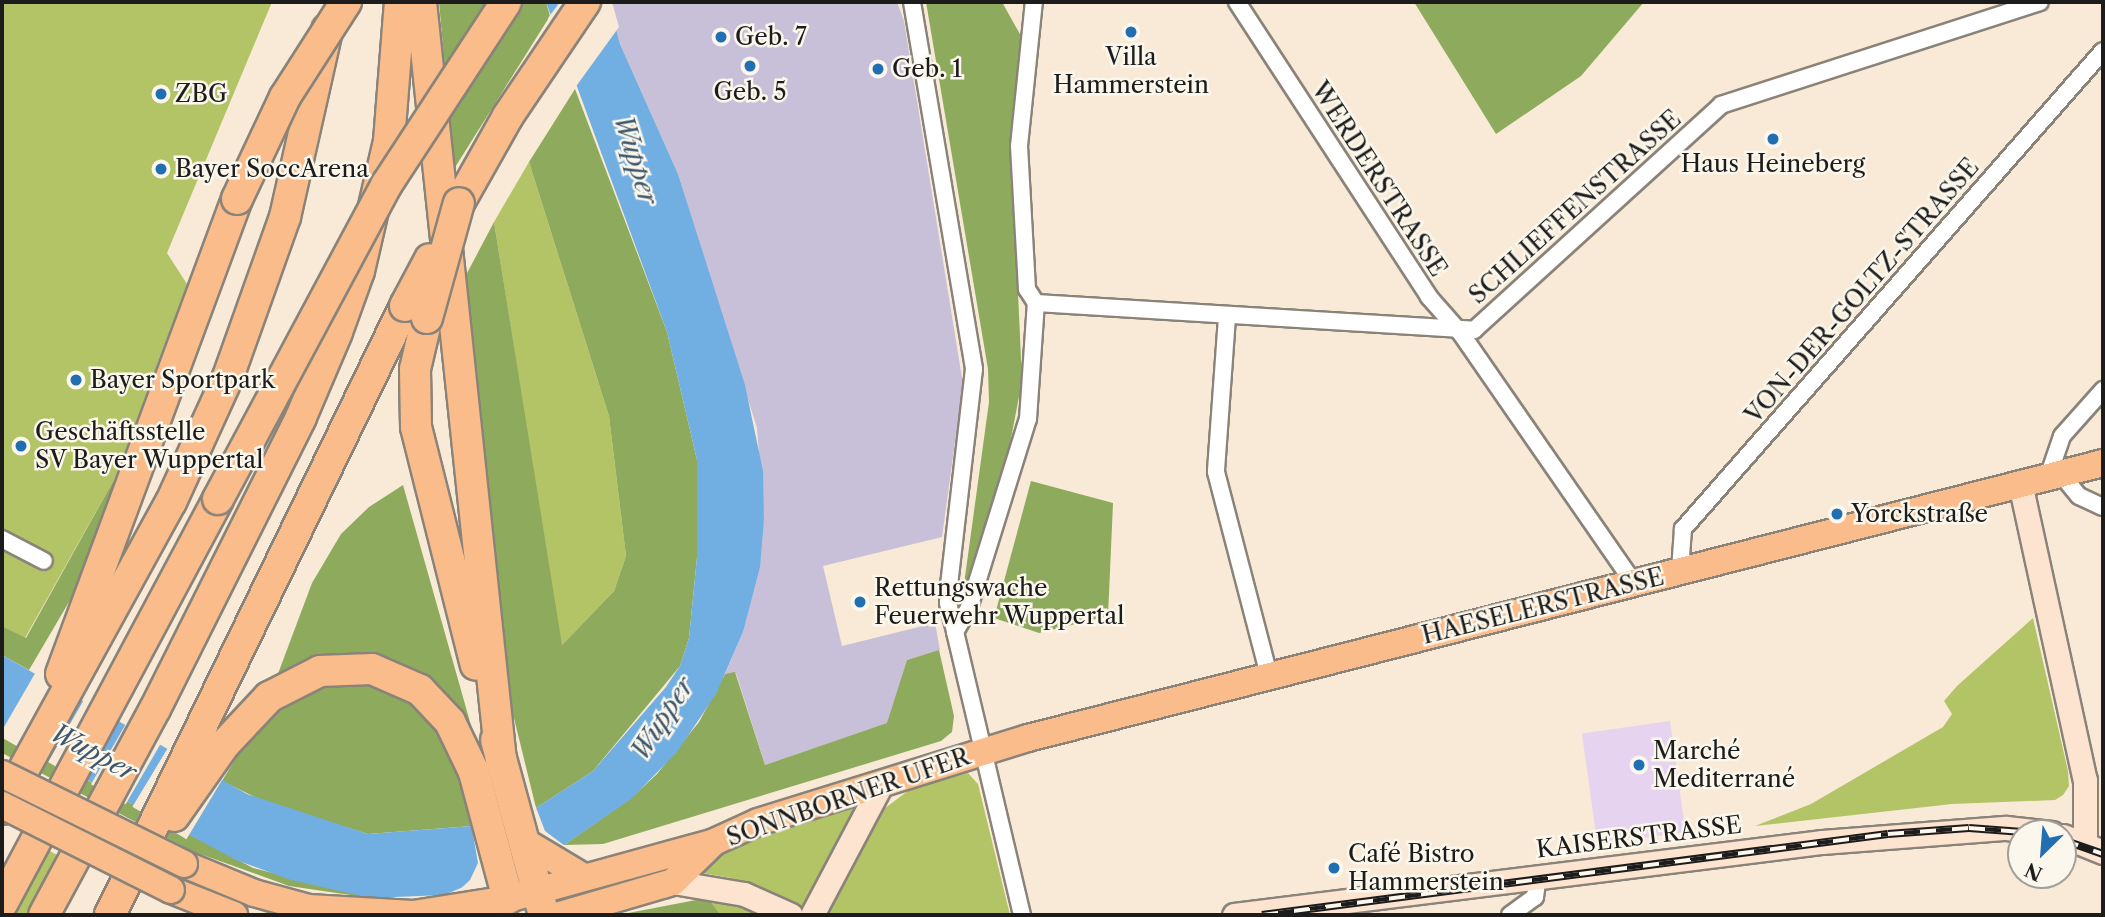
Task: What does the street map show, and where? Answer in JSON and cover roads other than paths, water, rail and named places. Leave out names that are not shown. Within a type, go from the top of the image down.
[{"type":"highway","points":[[2,807],[20,765],[73,665],[171,502],[260,298],[306,139],[330,2]]},
{"type":"highway","points":[[73,665],[237,199],[285,97],[346,2]]},
{"type":"highway","points":[[44,915],[155,709],[301,417],[359,271],[389,141],[400,2]]},
{"type":"highway","points":[[421,2],[501,760],[519,874]]},
{"type":"highway","points":[[2,904],[387,184],[506,2]]},
{"type":"highway","points":[[110,915],[212,738],[416,312],[459,203],[509,116],[585,2]]},
{"type":"highway","points":[[416,312],[416,427],[501,760]]},
{"type":"highway","points":[[212,738],[269,697],[303,677],[338,668],[372,669],[406,681],[435,703],[450,722],[519,874],[541,903]]},
{"type":"main road","name":"HAESELERSTRASSE","points":[[983,751],[2020,483],[2054,475],[2100,470]]},
{"type":"main road","points":[[2020,483],[2085,780],[2094,847],[2077,841]]},
{"type":"main road","name":"SONNBORNER UFER","points":[[541,903],[582,876],[714,842],[758,822],[983,751]]},
{"type":"main road","points":[[20,765],[184,864],[278,901],[340,912],[413,914],[519,874],[582,876]]},
{"type":"main road","points":[[812,915],[882,783]]},
{"type":"main road","points":[[2,807],[171,890],[234,915]]},
{"type":"main road","name":"KAISERSTRASSE","points":[[1234,915],[1538,875],[1884,836],[2007,828]]},
{"type":"main road","name":"SONNBORNER UFER","points":[[560,915],[673,882],[714,842]]},
{"type":"main road","points":[[673,882],[744,894],[791,915]]},
{"type":"street","points":[[912,2],[974,369],[948,603],[1023,915]]},
{"type":"street","points":[[955,632],[969,608],[1028,419],[1036,303],[1027,289],[1019,146],[1034,2]]},
{"type":"street","name":"WERDERSTRASSE","points":[[1237,2],[1429,297],[1460,332],[1634,583]]},
{"type":"street","name":"SCHLIEFFENSTRASSE","points":[[1036,303],[1460,332],[1474,330],[1721,105],[2040,2]]},
{"type":"street","name":"VON-DER-GOLTZ-STRASSE","points":[[1680,570],[1683,529],[2103,51]]},
{"type":"street","points":[[1227,317],[1216,472],[1269,675]]},
{"type":"street","points":[[2103,390],[2062,436],[2054,475],[2079,496],[2103,507]]},
{"type":"street","points":[[2,539],[44,561]]},
{"type":"street","points":[[1510,915],[1535,897],[1538,875]]},
{"type":"water","name":"Wupper","points":[[546,2],[609,2],[620,44],[678,174],[745,385],[763,471],[764,519],[760,567],[743,632],[716,694],[677,752],[631,799],[564,845],[444,895],[371,898],[291,880],[236,860],[2,734],[2,655],[247,794],[368,834],[472,826],[536,808],[593,771],[666,687],[680,666],[689,638],[697,557],[697,460],[667,332]]},
{"type":"railway","points":[[1262,915],[1888,834],[1969,828],[2007,831]]},
{"type":"railway","points":[[2077,845],[2103,854]]},
{"type":"place","name":"Villa Hammerstein","points":[[1131,32]]},
{"type":"place","name":"Geb. 7","points":[[721,37]]},
{"type":"place","name":"Geb. 5","points":[[750,66]]},
{"type":"place","name":"Geb. 1","points":[[878,69]]},
{"type":"place","name":"ZBG","points":[[161,94]]},
{"type":"place","name":"Haus Heineberg","points":[[1773,139]]},
{"type":"place","name":"Bayer SoccArena","points":[[161,169]]},
{"type":"place","name":"Bayer Sportpark","points":[[76,380]]},
{"type":"place","name":"Geschäftsstelle SV Bayer Wuppertal","points":[[21,446]]},
{"type":"place","name":"Yorckstraße","points":[[1837,514]]},
{"type":"place","name":"Rettungswache Feuerwehr Wuppertal","points":[[860,602]]},
{"type":"place","name":"Marché Mediterrané","points":[[1639,765]]},
{"type":"place","name":"Café Bistro Hammerstein","points":[[1334,868]]}]
